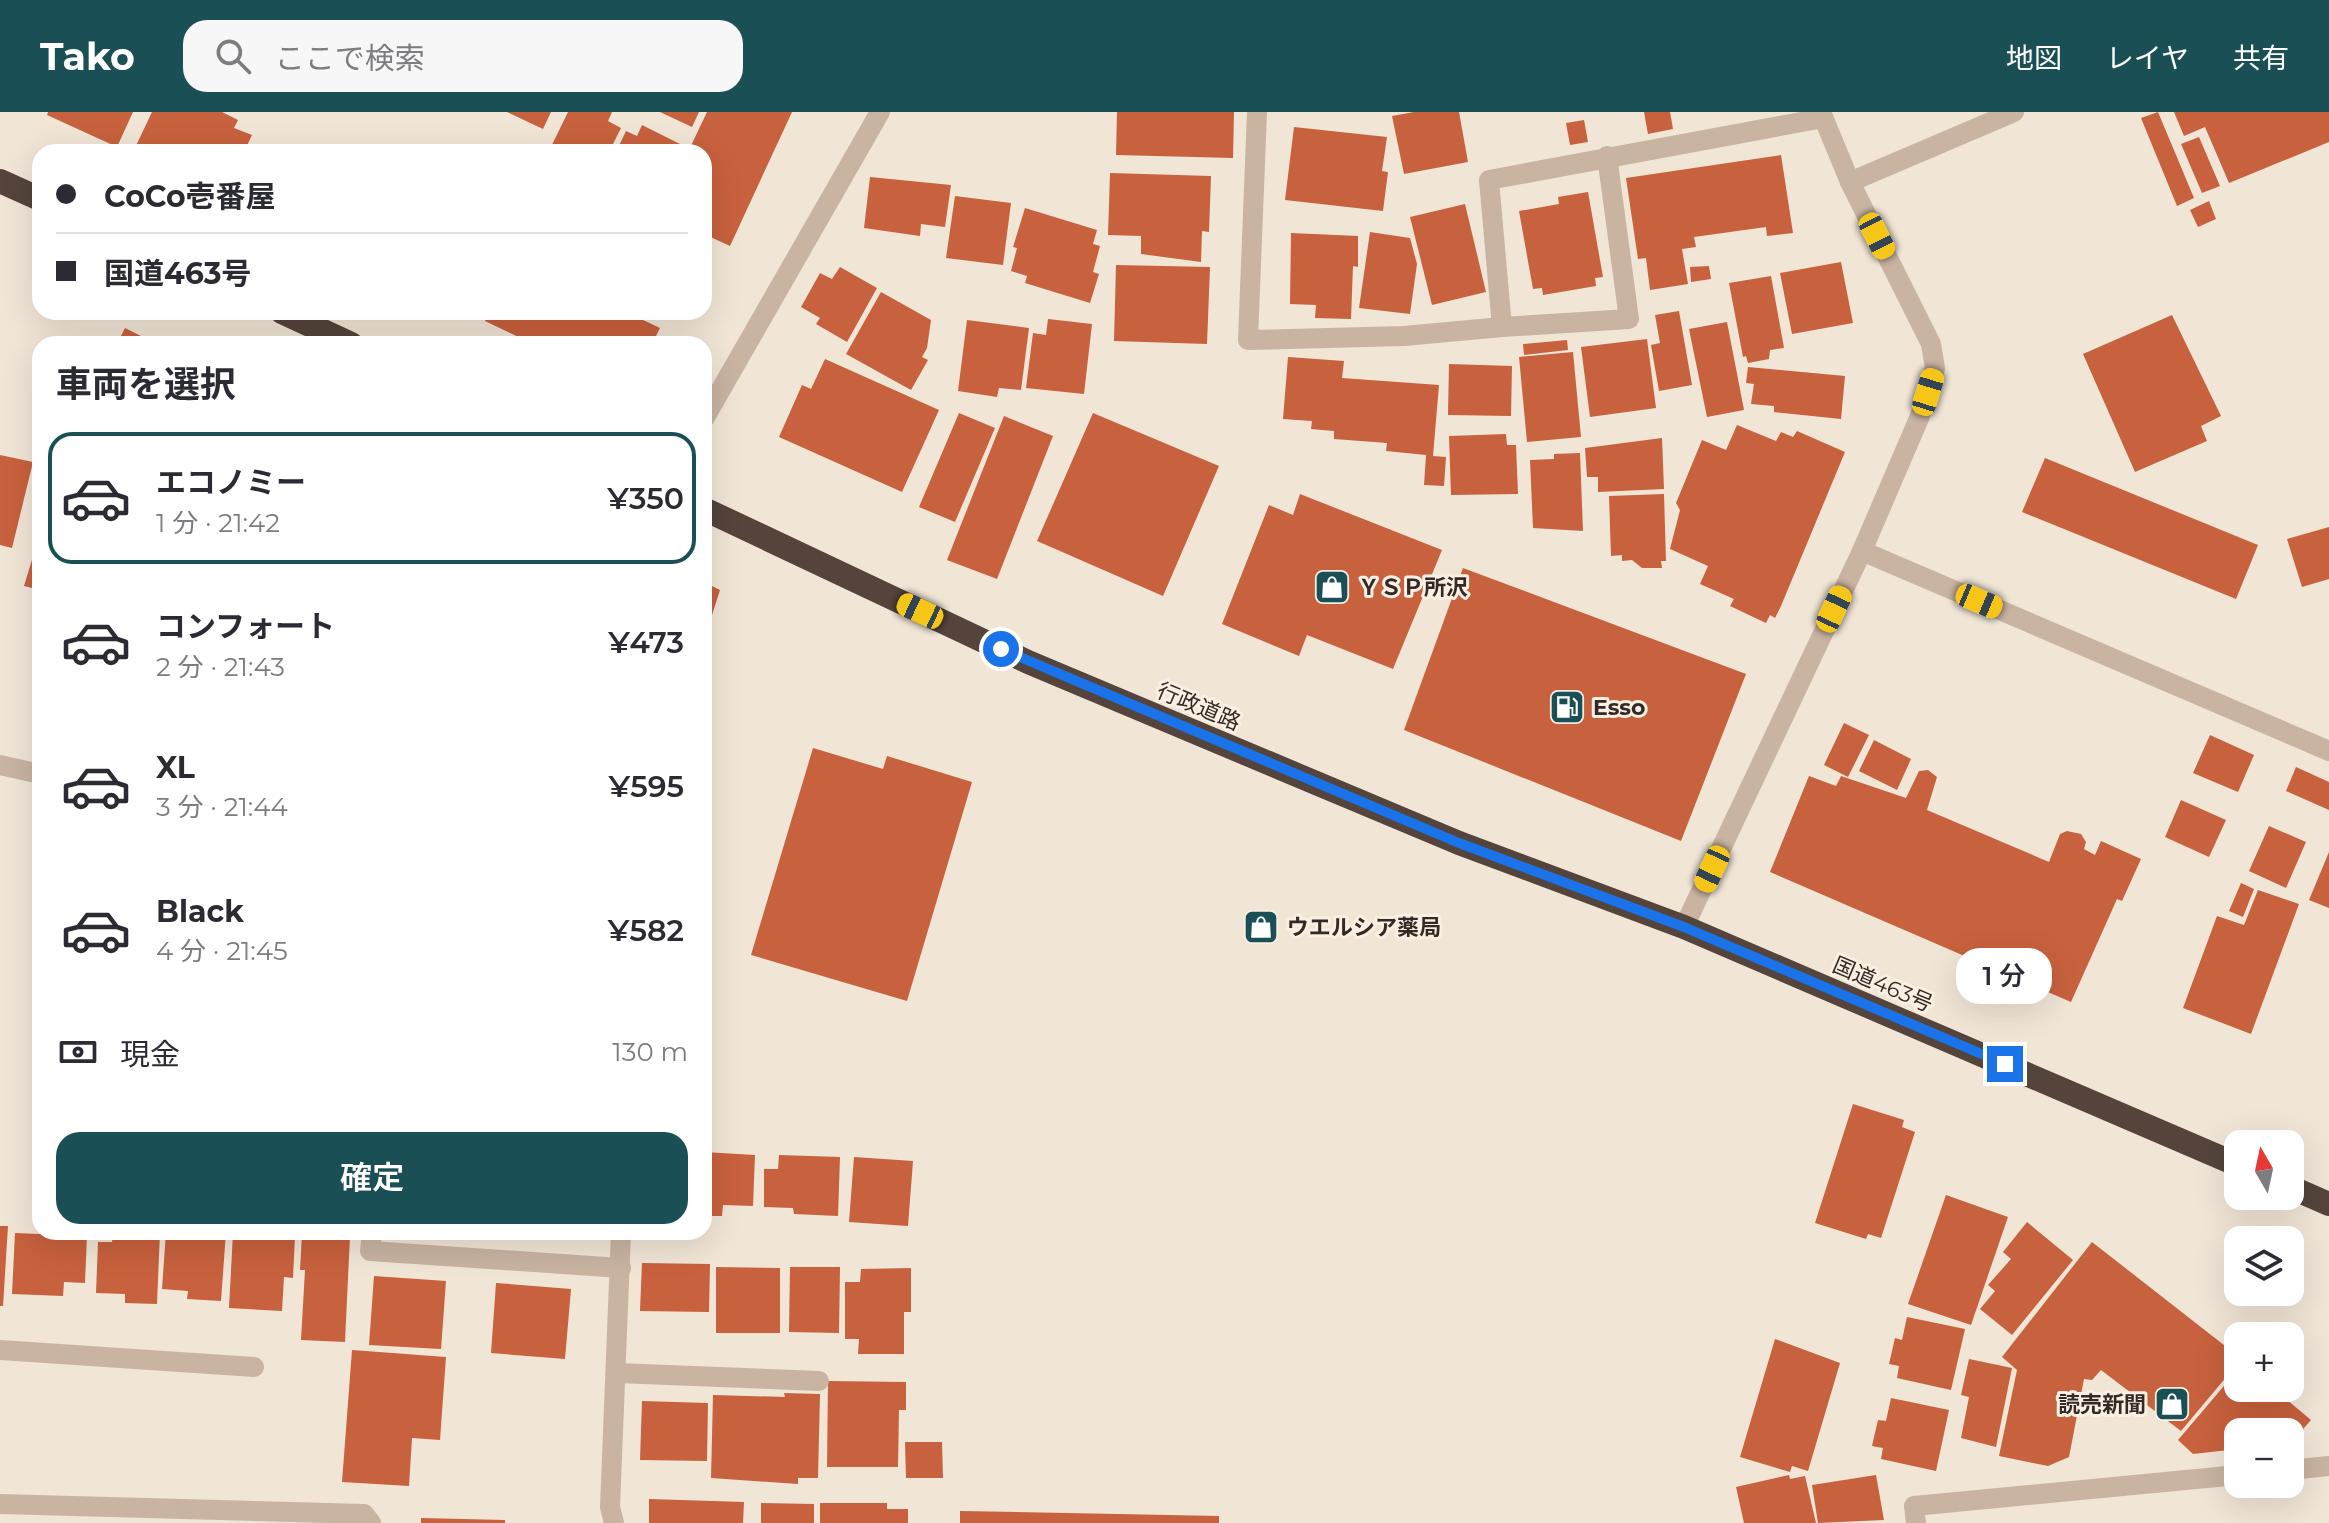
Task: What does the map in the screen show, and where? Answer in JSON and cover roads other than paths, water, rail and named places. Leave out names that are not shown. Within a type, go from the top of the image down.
[{"type":"highway","points":[[0,181],[32,195]]},
{"type":"highway","points":[[299,320],[334,336]]},
{"type":"highway","name":"行政道路","points":[[712,513],[1042,668],[1459,843],[1684,927]]},
{"type":"highway","name":"国道463号","points":[[1684,927],[2224,1159]]},
{"type":"highway","points":[[2304,1193],[2329,1204]]},
{"type":"street","points":[[712,405],[880,112]]},
{"type":"street","points":[[1257,112],[1248,340],[1404,336],[1629,319],[1607,156]]},
{"type":"street","points":[[1850,182],[2014,112]]},
{"type":"street","points":[[1502,327],[1489,180],[1822,115],[1850,182],[1931,344],[1935,368],[1920,416],[1862,551],[1684,927]]},
{"type":"street","points":[[1862,551],[2329,751]]},
{"type":"street","points":[[0,765],[32,772]]},
{"type":"street","points":[[371,1240],[370,1251],[621,1268]]},
{"type":"street","points":[[614,1523],[610,1507],[621,1240]]},
{"type":"street","points":[[0,1350],[254,1367]]},
{"type":"street","points":[[617,1373],[819,1381]]},
{"type":"street","points":[[2304,1469],[2329,1466]]},
{"type":"street","points":[[1916,1523],[1914,1506],[2224,1476]]},
{"type":"street","points":[[0,1504],[364,1514],[371,1523]]},
{"type":"place","name":"ＹＳＰ所沢","points":[[1332,587]]},
{"type":"place","name":"Esso","points":[[1567,707]]},
{"type":"place","name":"ウエルシア薬局","points":[[1261,927]]},
{"type":"place","name":"読売新聞","points":[[2172,1404]]}]
